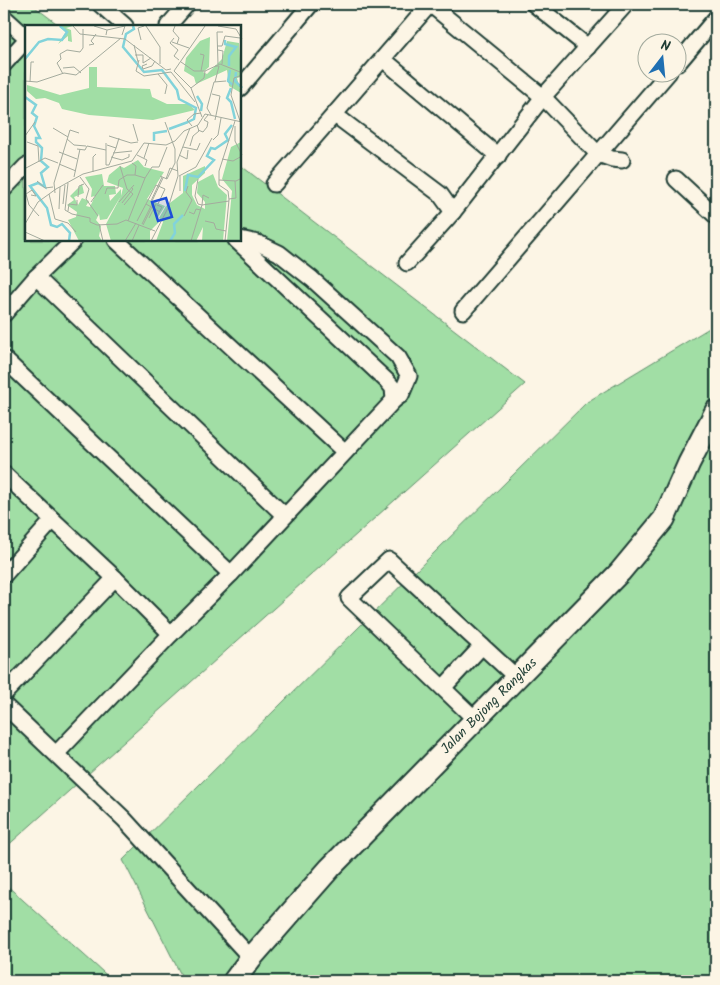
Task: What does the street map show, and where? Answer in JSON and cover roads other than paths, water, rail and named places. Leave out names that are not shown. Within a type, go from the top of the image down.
[{"type":"main road","name":"Jalan Bojong Rangkas","points":[[234,981],[251,958],[330,868],[620,572],[664,519],[689,463],[716,411]]},
{"type":"street","points":[[100,4],[123,25]]},
{"type":"street","points":[[169,25],[187,4]]},
{"type":"street","points":[[241,87],[311,4]]},
{"type":"street","points":[[274,184],[430,4],[543,98],[598,154],[622,160]]},
{"type":"street","points":[[534,4],[588,47]]},
{"type":"street","points":[[407,263],[453,212],[543,98],[626,4]]},
{"type":"street","points":[[4,17],[25,37]]},
{"type":"street","points":[[688,51],[716,18]]},
{"type":"street","points":[[4,64],[25,39]]},
{"type":"street","points":[[383,59],[498,156]]},
{"type":"street","points":[[464,311],[660,82]]},
{"type":"street","points":[[335,115],[440,194],[453,212]]},
{"type":"street","points":[[4,189],[25,167]]},
{"type":"street","points":[[676,179],[716,216]]},
{"type":"street","points":[[56,754],[231,574],[394,400],[401,395],[409,376],[398,357],[312,279],[279,253],[258,243],[241,240]]},
{"type":"street","points":[[4,314],[36,277],[73,241]]},
{"type":"street","points":[[117,241],[345,452]]},
{"type":"street","points":[[239,241],[387,380],[393,388],[394,400]]},
{"type":"street","points":[[36,277],[285,516]]},
{"type":"street","points":[[4,359],[231,574]]},
{"type":"street","points":[[4,474],[115,578],[171,634]]},
{"type":"street","points":[[4,575],[53,520]]},
{"type":"street","points":[[476,720],[349,598],[389,560],[517,678]]},
{"type":"street","points":[[4,694],[115,578]]},
{"type":"street","points":[[443,688],[482,646]]},
{"type":"street","points":[[4,705],[124,819],[251,958]]}]
